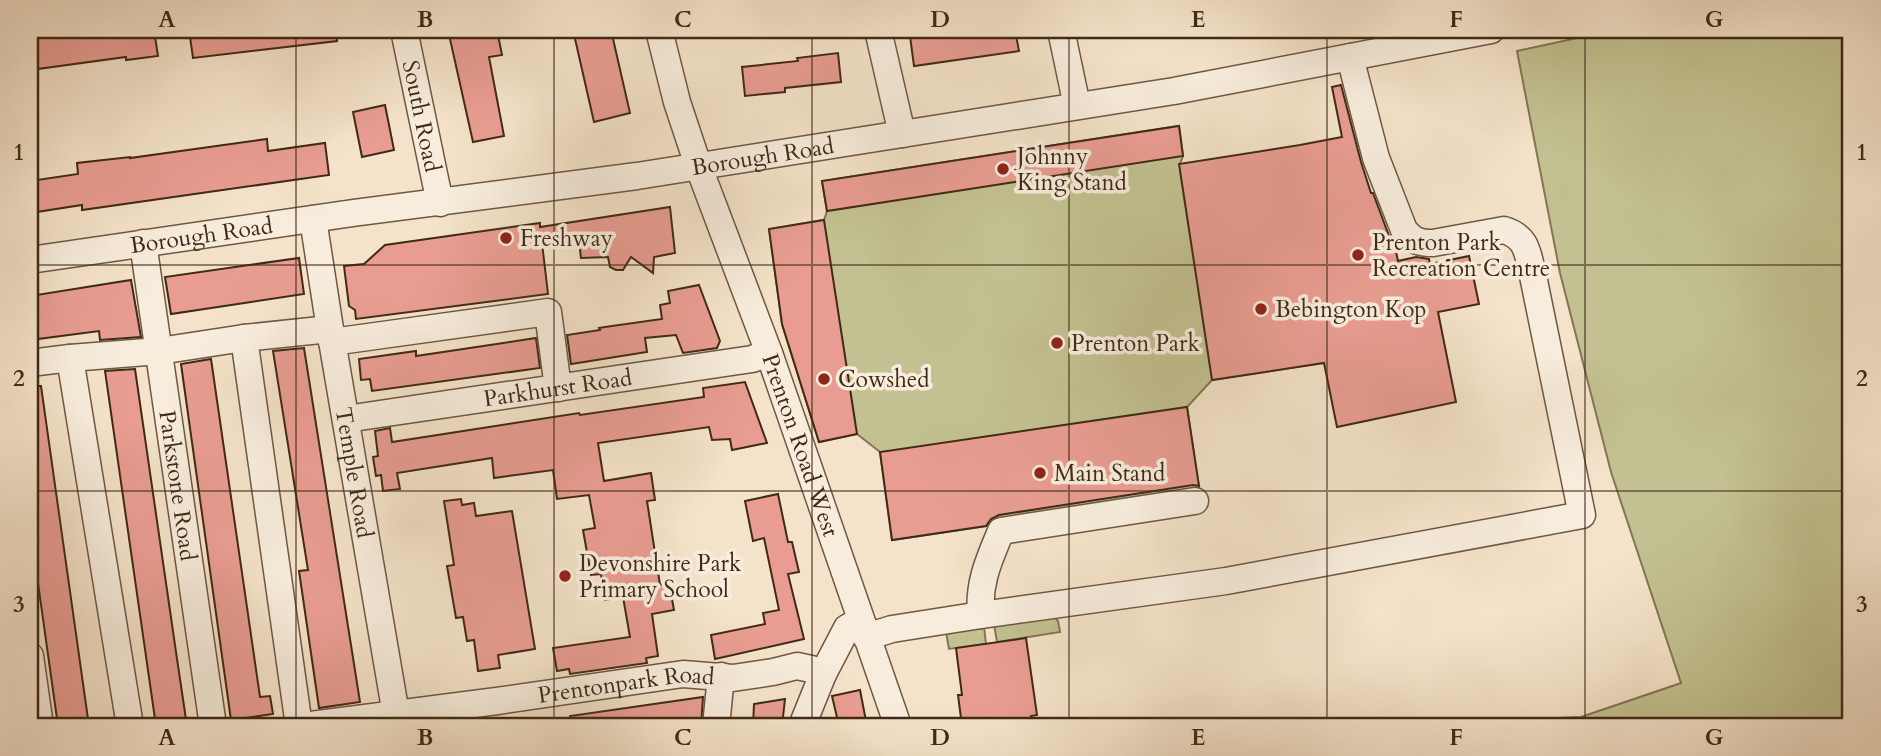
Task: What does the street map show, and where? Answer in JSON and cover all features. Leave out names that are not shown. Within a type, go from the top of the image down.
[{"type":"street","name":"South Road","points":[[404,30],[440,203]]},
{"type":"street","name":"Prenton Road West","points":[[659,30],[677,102],[698,165],[769,354],[898,726]]},
{"type":"street","points":[[878,30],[902,134]]},
{"type":"street","points":[[1061,30],[1077,106]]},
{"type":"street","name":"Borough Road","points":[[30,260],[637,176],[1174,91],[1491,30]]},
{"type":"street","points":[[802,726],[823,674],[846,628],[892,629],[1226,581],[1582,515],[1532,271],[1523,243],[1515,234],[1504,230],[1433,243],[1421,243],[1411,239],[1404,230],[1376,158],[1350,57]]},
{"type":"street","name":"Temple Road","points":[[313,219],[397,720]]},
{"type":"street","name":"Parkstone Road","points":[[143,243],[213,726]]},
{"type":"street","points":[[30,363],[159,351],[244,338],[331,336],[548,312],[558,388]]},
{"type":"street","points":[[244,338],[301,726]]},
{"type":"street","name":"Parkhurst Road","points":[[346,419],[752,359],[769,354]]},
{"type":"street","points":[[70,358],[130,726]]},
{"type":"street","points":[[981,615],[979,598],[985,570],[1001,531],[1195,501]]},
{"type":"street","points":[[30,656],[40,726]]},
{"type":"street","name":"Prentonpark Road","points":[[301,726],[397,720],[683,674],[733,678],[797,666],[823,674]]},
{"type":"street","points":[[716,726],[721,676]]},
{"type":"shaded area","points":[[1614,30],[1851,30],[1851,726],[1368,726],[1581,717],[1681,683],[1611,472],[1560,273],[1517,51]]},
{"type":"shaded area","name":"Prenton Park","points":[[1179,126],[1183,156],[1180,164],[1329,362],[1212,380],[1187,407],[1200,494],[892,540],[880,452],[857,434],[819,442],[782,324],[769,229],[824,220],[827,211],[822,181]]},
{"type":"shaded area","points":[[1053,616],[1058,621],[1060,632],[997,642],[994,624]]},
{"type":"shaded area","points":[[984,626],[986,644],[949,649],[946,632]]},
{"type":"building","points":[[69,30],[154,30],[158,56],[126,60],[126,57],[30,70],[30,36]]},
{"type":"building","points":[[189,30],[336,30],[337,41],[193,58]]},
{"type":"building","points":[[448,30],[497,30],[502,55],[489,57],[504,136],[473,142]]},
{"type":"building","points":[[573,30],[611,30],[630,113],[594,122]]},
{"type":"building","points":[[951,30],[1015,30],[1019,51],[914,66],[910,36]]},
{"type":"building","points":[[838,53],[841,82],[785,88],[785,92],[745,96],[742,67],[798,61],[797,58]]},
{"type":"building","points":[[1341,85],[1371,193],[1394,242],[1398,261],[1416,257],[1429,259],[1430,264],[1469,256],[1479,304],[1438,312],[1456,402],[1337,427],[1324,363],[1212,380],[1179,164],[1342,137],[1332,87]]},
{"type":"building","points":[[385,105],[394,150],[362,157],[353,112]]},
{"type":"building","name":"Johnny King Stand","points":[[1179,126],[1183,156],[827,211],[822,181]]},
{"type":"building","points":[[267,139],[268,151],[325,143],[329,175],[82,210],[82,205],[30,213],[30,181],[78,174],[77,163]]},
{"type":"building","points":[[670,207],[675,253],[654,257],[653,273],[631,257],[623,270],[610,267],[608,257],[581,258],[579,241],[542,243],[548,294],[356,319],[355,310],[349,306],[344,266],[364,264],[385,245],[540,223],[540,227]]},
{"type":"building","name":"Cowshed","points":[[824,220],[857,434],[819,442],[782,324],[769,229]]},
{"type":"building","points":[[299,258],[304,294],[171,314],[165,277]]},
{"type":"building","points":[[131,280],[141,337],[100,340],[99,331],[30,340],[30,296]]},
{"type":"building","points":[[699,285],[720,341],[717,348],[683,353],[676,335],[645,338],[647,352],[571,364],[567,335],[662,319],[660,305],[670,303],[668,291]]},
{"type":"building","points":[[536,338],[540,368],[372,391],[370,379],[361,380],[359,359],[416,351],[416,356]]},
{"type":"building","points":[[304,348],[360,702],[319,708],[299,571],[308,570],[273,351]]},
{"type":"building","points":[[211,359],[260,697],[270,696],[273,714],[231,720],[181,364]]},
{"type":"building","points":[[135,369],[187,726],[156,726],[105,371]]},
{"type":"building","points":[[745,382],[767,443],[732,450],[730,439],[712,440],[709,427],[598,443],[604,481],[651,473],[655,500],[647,501],[660,585],[669,583],[674,610],[652,614],[658,656],[646,658],[647,663],[570,674],[569,669],[557,671],[553,648],[630,637],[623,597],[605,600],[601,574],[591,575],[583,530],[595,528],[589,495],[557,499],[553,470],[494,478],[492,458],[397,473],[400,489],[383,491],[381,475],[376,476],[373,457],[378,456],[375,431],[390,428],[392,442],[704,397],[703,388]]},
{"type":"building","points":[[30,386],[41,386],[89,726],[58,726],[30,526]]},
{"type":"building","name":"Main Stand","points":[[1187,407],[1199,486],[999,515],[991,519],[986,526],[892,540],[880,452]]},
{"type":"building","points":[[778,494],[788,542],[792,542],[799,572],[788,574],[804,639],[715,659],[711,635],[765,624],[763,613],[779,610],[764,538],[753,541],[745,501]]},
{"type":"building","points":[[461,499],[462,505],[474,503],[476,516],[512,511],[535,649],[498,655],[500,668],[478,671],[474,640],[467,641],[463,617],[456,618],[447,566],[454,565],[444,501]]},
{"type":"building","points":[[1026,638],[1037,715],[1031,716],[1032,726],[962,726],[958,695],[962,695],[956,648]]},
{"type":"building","points":[[860,690],[867,726],[839,726],[832,696]]},
{"type":"building","points":[[703,697],[701,726],[571,726],[570,716]]},
{"type":"building","points":[[785,699],[782,726],[753,726],[754,704]]},
{"type":"place","name":"Johnny King Stand","points":[[1003,169]]},
{"type":"place","name":"Freshway","points":[[506,238]]},
{"type":"place","name":"Prenton Park Recreation Centre","points":[[1358,255]]},
{"type":"place","name":"Bebington Kop","points":[[1261,309]]},
{"type":"place","name":"Prenton Park","points":[[1057,343]]},
{"type":"place","name":"Cowshed","points":[[824,379]]},
{"type":"place","name":"Main Stand","points":[[1040,473]]},
{"type":"place","name":"Devonshire Park Primary School","points":[[565,576]]}]
